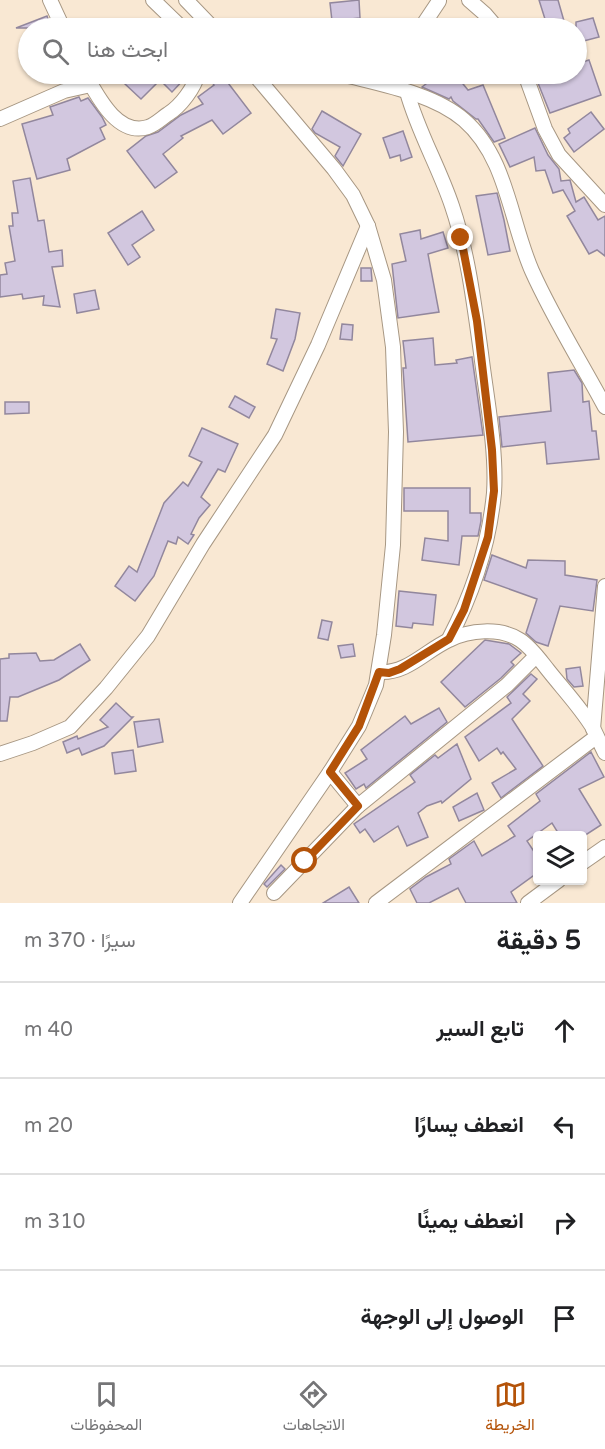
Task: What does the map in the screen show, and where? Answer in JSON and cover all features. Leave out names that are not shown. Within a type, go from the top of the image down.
[{"type":"street","points":[[51,0],[59,18]]},
{"type":"street","points":[[153,0],[172,18]]},
{"type":"street","points":[[186,0],[203,18]]},
{"type":"street","points":[[427,18],[439,0]]},
{"type":"street","points":[[469,0],[488,18]]},
{"type":"street","points":[[0,119],[78,84]]},
{"type":"street","points":[[91,84],[110,112],[130,127],[148,127],[172,111],[195,84]]},
{"type":"street","points":[[240,903],[359,726],[379,672],[393,545],[396,432],[393,347],[384,280],[368,226],[353,195],[262,84]]},
{"type":"street","points":[[395,84],[407,92],[452,111],[483,140],[493,156],[532,271],[605,407]]},
{"type":"street","points":[[529,84],[545,129],[559,155],[605,204]]},
{"type":"street","points":[[407,92],[414,117],[452,205],[461,238],[475,310],[492,450],[494,491],[488,537],[464,610],[449,639]]},
{"type":"street","points":[[0,754],[33,743],[70,726],[106,688],[148,636],[203,544],[275,435],[318,345],[368,226]]},
{"type":"street","points":[[376,903],[595,733],[605,586]]},
{"type":"street","points":[[379,672],[389,673],[400,669],[449,639],[485,631],[502,633],[520,640],[536,656],[595,733],[605,753]]},
{"type":"street","points":[[274,893],[358,806],[507,685],[536,656]]},
{"type":"street","points":[[330,772],[358,806]]},
{"type":"street","points":[[587,860],[605,847]]},
{"type":"street","points":[[528,903],[552,885]]},
{"type":"building","points":[[359,0],[360,18],[332,18],[330,3]]},
{"type":"building","points":[[539,0],[558,0],[563,18],[545,18]]},
{"type":"building","points":[[593,18],[599,37],[587,40],[587,19]]},
{"type":"building","points":[[589,60],[601,95],[550,113],[538,84],[587,84],[587,61]]},
{"type":"building","points":[[125,84],[156,84],[141,99]]},
{"type":"building","points":[[164,84],[180,84],[172,92]]},
{"type":"building","points":[[229,84],[251,113],[223,134],[212,120],[181,136],[183,138],[163,154],[177,172],[155,188],[127,151],[146,136],[158,132],[181,115],[203,104],[198,97],[214,85]]},
{"type":"building","points":[[426,84],[463,84],[468,90],[483,85],[505,138],[494,142],[478,119],[453,101],[451,97],[449,99],[422,87]]},
{"type":"building","points":[[79,97],[81,101],[88,98],[102,117],[106,125],[100,128],[105,139],[67,159],[70,170],[37,179],[22,124],[53,115],[50,107]]},
{"type":"building","points":[[322,111],[361,134],[343,166],[335,156],[340,147],[312,129]]},
{"type":"building","points":[[591,112],[604,129],[574,152],[564,138],[570,133],[568,129]]},
{"type":"building","points":[[535,128],[548,155],[559,169],[561,181],[570,180],[576,202],[584,197],[598,220],[605,216],[605,256],[597,250],[589,254],[567,216],[575,211],[563,190],[553,193],[545,170],[536,171],[534,157],[510,167],[499,144]]},
{"type":"building","points":[[403,131],[412,157],[401,161],[400,155],[390,158],[383,138]]},
{"type":"building","points":[[30,178],[38,221],[44,220],[49,252],[62,250],[63,266],[52,267],[60,307],[43,305],[44,296],[23,299],[22,294],[0,297],[0,275],[7,274],[5,263],[15,261],[9,226],[13,226],[12,213],[18,213],[13,181]]},
{"type":"building","points":[[497,193],[510,251],[488,255],[476,196]]},
{"type":"building","points":[[142,211],[154,230],[132,245],[140,257],[128,265],[108,233]]},
{"type":"building","points":[[420,230],[421,239],[443,232],[448,248],[428,254],[439,312],[398,318],[392,264],[406,261],[400,234]]},
{"type":"building","points":[[361,268],[371,268],[372,281],[361,281]]},
{"type":"building","points":[[95,290],[99,309],[77,313],[74,294]]},
{"type":"building","points":[[276,309],[300,313],[295,339],[283,371],[267,364],[277,339],[271,338]]},
{"type":"building","points":[[342,324],[353,325],[352,340],[340,339]]},
{"type":"building","points":[[433,338],[435,365],[457,363],[456,360],[472,357],[483,435],[408,442],[403,341]]},
{"type":"building","points":[[574,370],[582,383],[583,402],[589,401],[592,431],[596,431],[599,459],[547,464],[545,442],[502,447],[499,417],[551,411],[548,373]]},
{"type":"building","points":[[235,396],[255,407],[249,418],[229,407]]},
{"type":"building","points":[[5,402],[29,402],[29,413],[5,414]]},
{"type":"building","points":[[202,428],[238,444],[225,472],[218,469],[201,497],[210,505],[199,518],[191,534],[194,535],[188,544],[178,537],[176,544],[168,541],[154,576],[135,601],[115,586],[129,566],[137,572],[164,503],[183,482],[188,486],[202,462],[189,456]]},
{"type":"building","points":[[404,488],[470,488],[470,513],[481,513],[481,521],[478,536],[462,536],[459,565],[422,560],[425,538],[448,541],[448,511],[404,511]]},
{"type":"building","points":[[492,555],[526,568],[528,560],[565,561],[565,575],[597,580],[593,611],[560,606],[548,646],[536,642],[526,633],[537,599],[484,580]]},
{"type":"building","points":[[399,591],[436,595],[433,625],[413,623],[412,628],[396,626]]},
{"type":"building","points":[[322,620],[332,622],[328,640],[318,638]]},
{"type":"building","points":[[485,640],[509,644],[521,653],[511,662],[514,665],[501,678],[465,707],[441,682]]},
{"type":"building","points":[[80,644],[90,660],[59,680],[18,697],[10,697],[7,721],[0,721],[0,659],[9,658],[9,654],[36,653],[40,661],[54,660]]},
{"type":"building","points":[[353,644],[355,656],[341,658],[338,646]]},
{"type":"building","points":[[580,667],[583,686],[574,687],[567,679],[566,669]]},
{"type":"building","points":[[531,674],[537,679],[523,694],[530,701],[512,719],[543,766],[501,798],[492,783],[516,769],[497,748],[479,761],[465,737],[511,703],[507,697]]},
{"type":"building","points":[[116,703],[133,717],[104,746],[82,755],[79,748],[67,753],[63,742],[77,736],[78,739],[108,727],[100,720]]},
{"type":"building","points":[[439,708],[447,722],[366,788],[364,784],[356,789],[345,773],[367,759],[361,750],[405,716],[411,724]]},
{"type":"building","points":[[159,719],[163,742],[138,747],[134,722]]},
{"type":"building","points":[[457,744],[471,779],[442,803],[441,801],[427,806],[418,813],[428,837],[407,846],[398,826],[374,842],[365,829],[360,833],[354,824],[415,782],[410,775],[435,755],[438,758]]},
{"type":"building","points":[[133,750],[136,771],[115,774],[112,753]]},
{"type":"building","points":[[591,752],[604,777],[579,789],[601,825],[587,834],[587,831],[557,831],[552,823],[541,831],[533,831],[533,837],[527,841],[533,850],[533,876],[511,892],[517,903],[466,903],[458,888],[429,903],[417,903],[410,889],[426,877],[451,864],[449,859],[474,841],[482,856],[515,836],[508,826],[540,801],[536,794]]},
{"type":"building","points":[[477,793],[484,810],[459,821],[453,807]]},
{"type":"building","points":[[281,865],[285,869],[267,887],[264,884]]},
{"type":"building","points":[[349,887],[359,903],[323,903]]},
{"type":"route","points":[[305,861],[358,806],[330,772],[359,726],[379,672],[389,673],[409,665],[449,639],[464,610],[488,537],[494,491],[492,450],[477,321],[461,238]]}]
